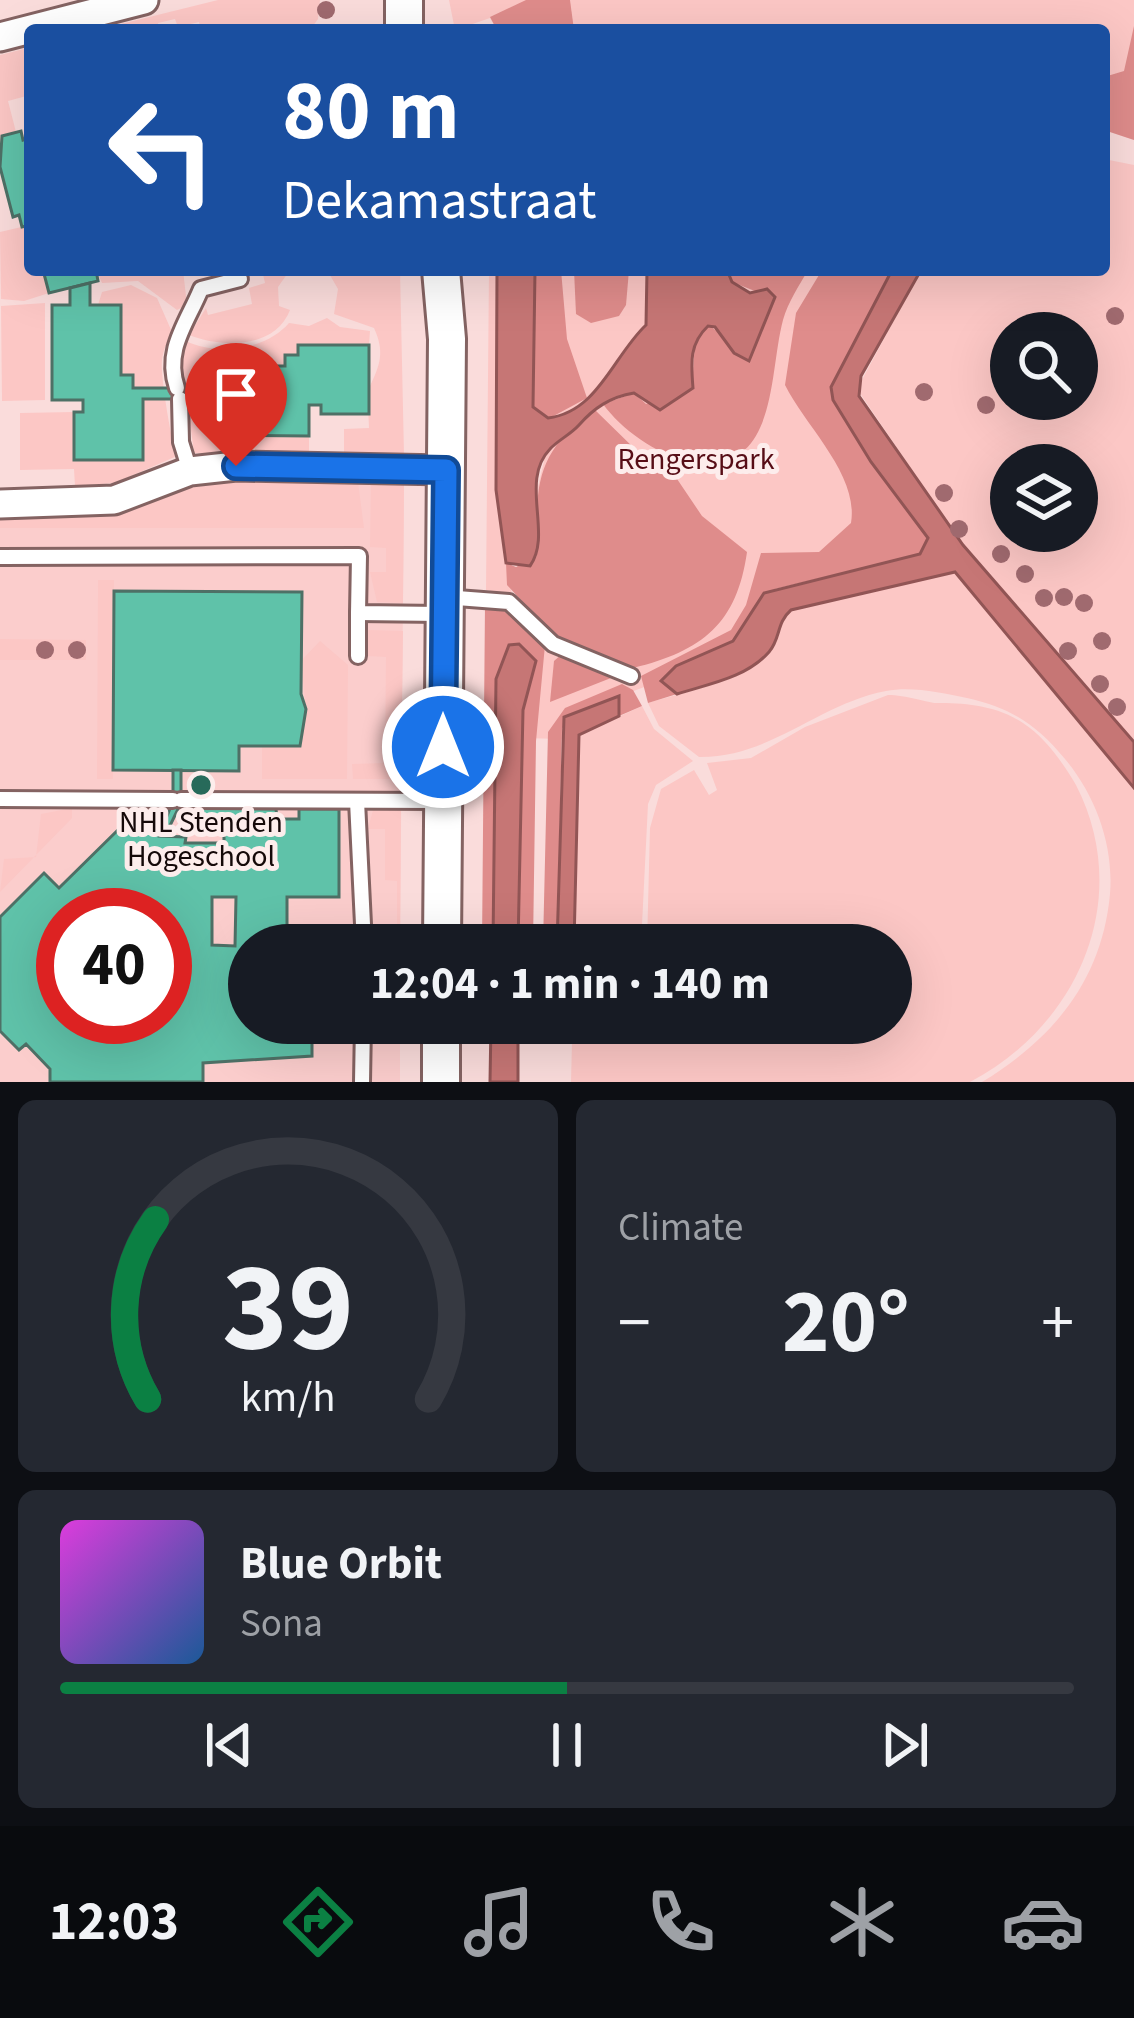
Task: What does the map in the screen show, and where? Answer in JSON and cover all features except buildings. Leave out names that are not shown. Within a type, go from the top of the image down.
[{"type":"street","points":[[48,24],[130,2]]},
{"type":"street","points":[[441,276],[446,470],[442,924]]},
{"type":"street","points":[[0,504],[115,500],[190,471],[236,466],[446,470]]},
{"type":"street","points":[[441,1044],[441,1082]]},
{"type":"lane","points":[[190,471],[181,442],[171,361],[201,289],[240,279]]},
{"type":"lane","points":[[0,557],[359,556],[358,656]]},
{"type":"lane","points":[[358,613],[508,602],[553,644],[631,676]]},
{"type":"lane","points":[[0,799],[443,801]]},
{"type":"lane","points":[[357,801],[363,924]]},
{"type":"lane","points":[[362,1082],[363,1044]]},
{"type":"shaded area","points":[[497,276],[535,276],[533,407],[548,418],[565,414],[592,394],[646,325],[647,276],[730,276],[750,293],[767,289],[775,297],[749,361],[734,353],[715,327],[708,326],[694,347],[693,388],[660,410],[634,393],[610,400],[550,449],[537,476],[538,539],[530,566],[506,563],[496,490]]},
{"type":"shaded area","points":[[889,276],[918,276],[861,376],[859,396],[963,545],[1134,742],[1134,788],[955,572],[791,610],[769,652],[749,668],[677,694],[661,681],[676,666],[733,641],[764,593],[920,554],[928,538],[871,462],[833,400],[831,387]]},
{"type":"shaded area","name":"NHL Stenden Hogeschool","points":[[236,480],[404,483],[400,924],[228,924],[228,1044],[400,1044],[400,1082],[0,1082],[0,515]]},
{"type":"shaded area","points":[[519,644],[536,661],[523,710],[518,924],[493,924],[496,679],[509,645]]},
{"type":"shaded area","points":[[619,696],[619,716],[579,735],[574,924],[558,924],[564,717]]},
{"type":"shaded area","points":[[491,1044],[518,1044],[518,1082],[490,1082]]},
{"type":"green space","points":[[218,0],[320,0],[314,24],[177,24],[175,19],[121,24]]},
{"type":"green space","points":[[449,0],[1134,0],[1134,140],[1110,132],[1110,24],[494,24],[490,18],[454,24]]},
{"type":"green space","points":[[526,0],[570,0],[573,24],[494,24],[490,17]]},
{"type":"green space","points":[[1134,26],[1134,140],[1110,132],[1110,75],[1124,71]]},
{"type":"green space","points":[[24,49],[24,97],[8,101],[16,132],[3,136],[0,146],[0,55]]},
{"type":"green space","points":[[1110,160],[1134,165],[1134,742],[963,545],[857,389],[918,276],[1110,276]]},
{"type":"green space","points":[[24,226],[24,276],[45,276],[49,293],[24,301],[1,299],[0,232]]},
{"type":"green space","points":[[99,276],[184,276],[187,305],[177,310],[138,281],[102,283]]},
{"type":"green space","points":[[263,276],[286,276],[278,287],[279,306],[290,310],[273,332],[232,343],[189,335],[206,308],[208,315],[252,304],[249,288],[265,283]]},
{"type":"green space","points":[[330,276],[400,276],[404,455],[344,454],[344,429],[369,428],[369,390],[380,351],[374,328],[334,314],[338,289]]},
{"type":"green space","points":[[489,276],[497,276],[496,490],[512,595],[486,590]]},
{"type":"green space","name":"Rengerspark","points":[[535,276],[889,276],[835,372],[928,538],[745,628],[661,681],[570,714],[562,739],[522,738],[536,661],[519,644],[519,567],[544,461]]},
{"type":"green space","points":[[535,276],[562,276],[567,339],[587,398],[548,419],[533,407]]},
{"type":"green space","points":[[574,276],[628,276],[626,305],[619,316],[591,323],[576,314]]},
{"type":"green space","points":[[730,276],[805,276],[783,320],[770,394],[754,439],[739,454],[717,462],[687,461],[640,439],[603,404],[634,393],[646,404],[692,388],[695,341],[708,325],[721,334],[755,337],[762,328],[760,293],[732,282]]},
{"type":"green space","points":[[818,276],[889,276],[831,387],[833,400],[871,462],[928,538],[920,554],[775,589],[732,642],[662,680],[677,694],[648,703],[641,676],[731,630],[746,605],[761,553],[819,552],[851,523],[847,487],[839,469],[785,385],[796,313]]},
{"type":"green space","points":[[131,285],[157,298],[172,332],[162,368],[177,456],[115,483],[75,486],[74,469],[20,470],[20,413],[74,412],[75,460],[143,388],[133,388],[121,375],[121,305],[98,305],[102,292]]},
{"type":"green space","points":[[45,303],[45,400],[2,401],[1,306]]},
{"type":"green space","points":[[327,318],[340,327],[370,331],[369,345],[299,345],[298,355],[285,355],[285,366],[215,367],[215,435],[309,436],[309,454],[194,453],[182,361],[186,341],[240,348],[268,339],[289,323],[309,326]]},
{"type":"green space","points":[[594,409],[638,452],[671,470],[702,516],[747,552],[735,598],[712,630],[679,653],[633,668],[557,640],[507,585],[506,563],[516,567],[537,556],[539,490],[549,457]]},
{"type":"green space","points":[[215,480],[358,482],[364,528],[0,528],[0,515]]},
{"type":"green space","points":[[371,482],[404,483],[403,603],[377,602],[370,572],[386,572],[386,548],[370,547]]},
{"type":"green space","points":[[955,572],[1134,788],[1134,1082],[982,1082],[1031,1046],[1070,1004],[1097,953],[1110,894],[1106,840],[1094,805],[1076,773],[1033,727],[983,702],[896,690],[838,707],[749,749],[699,757],[659,726],[648,703],[708,686],[746,668],[761,656],[778,621],[791,610]]},
{"type":"green space","points":[[98,580],[114,580],[113,779],[97,779]]},
{"type":"green space","points":[[485,604],[509,610],[545,645],[536,741],[533,924],[518,924],[523,710],[536,661],[496,679],[493,924],[482,924]]},
{"type":"green space","points":[[368,630],[403,631],[401,779],[353,779],[352,764],[385,763],[386,657],[368,656]]},
{"type":"green space","points":[[0,639],[86,640],[86,660],[0,660]]},
{"type":"green space","points":[[320,641],[348,665],[347,779],[262,779],[262,746],[300,746],[306,709],[301,661]]},
{"type":"green space","points":[[562,654],[616,676],[550,702],[554,661]]},
{"type":"green space","points":[[622,684],[633,690],[642,706],[619,716],[619,698],[562,728],[557,924],[543,924],[548,732],[565,708]]},
{"type":"green space","points":[[888,695],[1002,712],[1046,743],[1076,785],[1093,828],[1099,871],[1097,914],[1086,954],[1067,993],[1008,1058],[970,1082],[571,1082],[572,1044],[912,1044],[912,924],[648,924],[650,828],[661,789],[694,770],[709,795],[717,790],[707,763],[751,758],[805,727]]},
{"type":"green space","points":[[642,706],[654,729],[693,761],[656,785],[648,804],[642,924],[574,924],[579,735]]},
{"type":"green space","points":[[72,808],[72,818],[36,855],[41,814]]},
{"type":"green space","points":[[401,809],[400,924],[397,881],[385,880],[385,829],[368,829],[373,810]]},
{"type":"green space","points":[[34,857],[0,892],[4,859]]},
{"type":"place","name":"NHL Stenden Hogeschool","points":[[201,785]]},
{"type":"route","points":[[236,466],[446,470],[443,747]]}]
